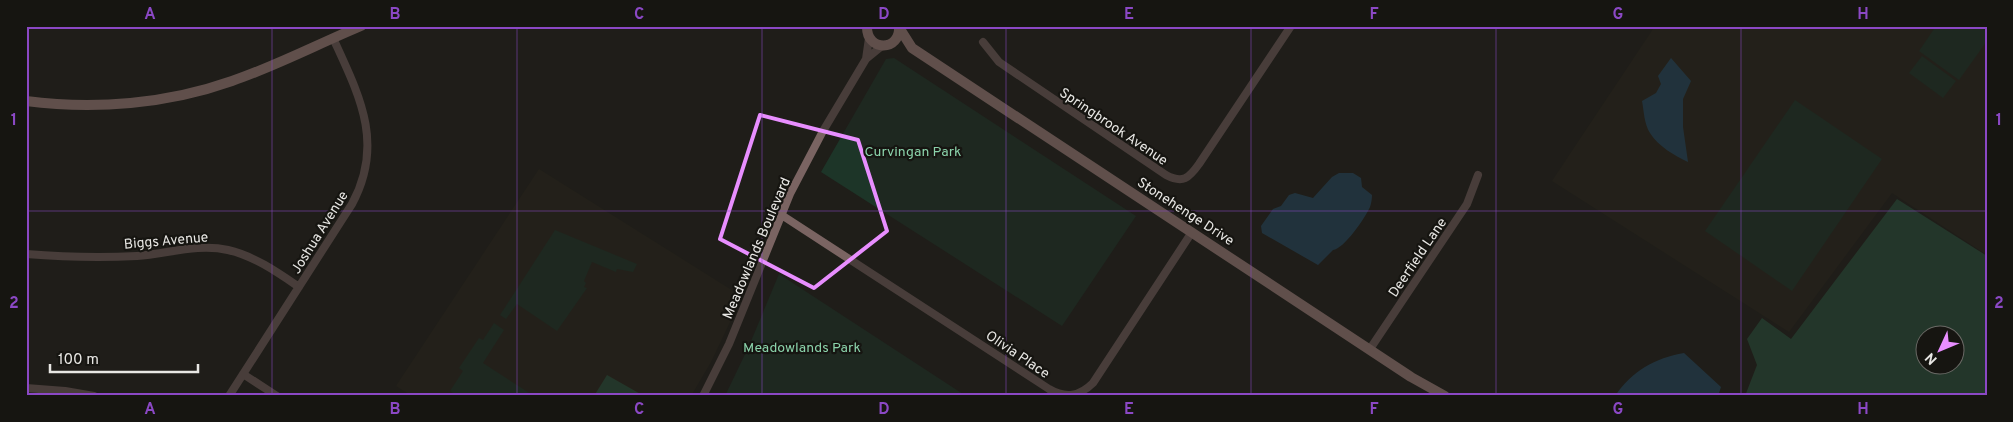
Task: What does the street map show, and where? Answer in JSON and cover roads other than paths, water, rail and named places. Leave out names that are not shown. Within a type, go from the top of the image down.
[{"type":"street","points":[[26,101],[104,105],[183,95],[239,79],[361,26]]},
{"type":"street","name":"Springbrook Avenue","points":[[983,42],[999,62],[1166,176],[1174,180],[1183,180],[1192,174],[1200,164],[1290,26]]},
{"type":"street","points":[[887,44],[896,39],[899,28]]},
{"type":"street","name":"Stonehenge Drive","points":[[899,28],[912,48],[1411,377],[1445,396]]},
{"type":"street","name":"Stonehenge Drive","points":[[867,29],[872,42],[912,48]]},
{"type":"street","name":"Meadowlands Boulevard","points":[[866,59],[867,29]]},
{"type":"street","name":"Joshua Avenue","points":[[229,396],[352,204],[361,186],[367,164],[368,141],[365,114],[333,38]]},
{"type":"street","name":"Meadowlands Boulevard","points":[[703,396],[729,344],[780,214],[823,131],[866,59],[887,44]]},
{"type":"street","name":"Deerfield Lane","points":[[1370,349],[1467,204],[1478,175]]},
{"type":"street","name":"Olivia Place","points":[[780,214],[1049,389],[1056,393],[1072,396],[1084,391],[1093,383],[1192,232]]},
{"type":"street","name":"Biggs Avenue","points":[[26,254],[72,258],[139,256],[200,248],[218,248],[236,252],[257,261],[299,287]]},
{"type":"street","points":[[243,374],[277,396]]},
{"type":"street","points":[[26,388],[65,390],[94,396]]},
{"type":"water","points":[[1671,58],[1691,81],[1683,99],[1683,127],[1688,162],[1672,154],[1657,142],[1646,126],[1642,101],[1656,93],[1661,84],[1658,76]]},
{"type":"water","points":[[1339,173],[1353,173],[1361,178],[1362,187],[1372,195],[1371,204],[1364,218],[1348,239],[1333,250],[1318,265],[1262,233],[1261,226],[1273,209],[1281,206],[1289,195],[1295,193],[1313,198],[1332,177]]},
{"type":"water","points":[[1684,353],[1721,387],[1718,396],[1615,396],[1629,379],[1645,367],[1663,358]]},
{"type":"park label","name":"Curvingan Park","points":[[913,151]]},
{"type":"park label","name":"Meadowlands Park","points":[[802,347]]}]
